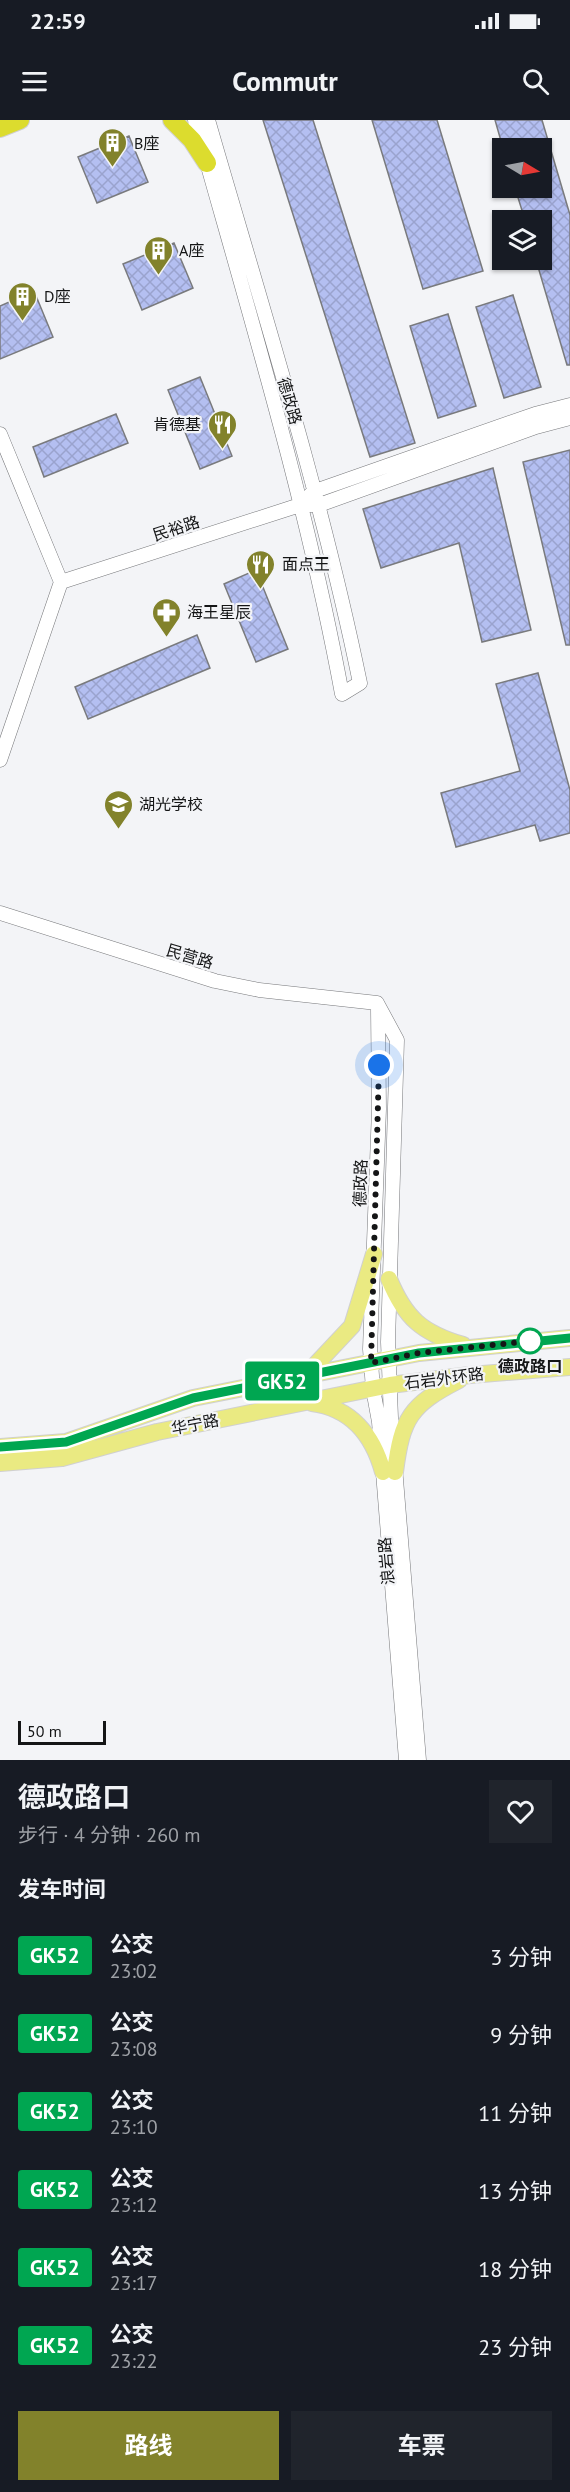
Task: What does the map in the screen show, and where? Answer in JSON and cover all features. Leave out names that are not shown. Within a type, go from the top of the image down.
[{"type":"highway","points":[[0,128],[20,120]]},
{"type":"highway","points":[[172,120],[192,140],[207,163]]},
{"type":"main road","name":"德政路","points":[[195,120],[300,505],[321,589],[342,694],[360,683],[337,574],[208,120]]},
{"type":"main road","points":[[300,505],[535,414],[570,405]]},
{"type":"main road","points":[[317,498],[570,418]]},
{"type":"main road","points":[[0,434],[61,582],[0,760]]},
{"type":"main road","name":"民裕路","points":[[61,582],[300,505]]},
{"type":"main road","name":"民营路","points":[[0,913],[215,981],[260,990],[377,1003]]},
{"type":"main road","name":"德政路","points":[[377,1003],[397,1040],[389,1279],[389,1360]]},
{"type":"main road","name":"德政路","points":[[371,1363],[379,1109],[377,1003]]},
{"type":"main road","points":[[305,1376],[352,1326],[374,1254]]},
{"type":"main road","points":[[389,1279],[406,1314],[418,1325],[435,1335],[470,1347]]},
{"type":"main road","name":"石岩外环路","points":[[389,1360],[419,1353],[570,1338]]},
{"type":"main road","name":"华宁路","points":[[0,1447],[66,1442],[193,1398],[389,1360]]},
{"type":"main road","name":"浪岩路","points":[[389,1360],[389,1472],[406,1760]]},
{"type":"main road","name":"浪岩路","points":[[371,1363],[373,1389],[389,1472],[419,1760]]},
{"type":"main road","name":"石岩外环路","points":[[390,1385],[470,1375],[570,1367]]},
{"type":"main road","points":[[389,1472],[403,1434],[418,1405],[431,1394],[470,1375]]},
{"type":"main road","name":"华宁路","points":[[0,1463],[62,1458],[157,1432],[390,1385]]},
{"type":"main road","points":[[308,1402],[340,1411],[352,1419],[372,1442],[389,1472]]},
{"type":"building","points":[[263,120],[313,120],[415,443],[370,457]]},
{"type":"building","points":[[372,120],[437,120],[483,271],[423,289]]},
{"type":"building","points":[[495,120],[542,120],[547,138],[500,138]]},
{"type":"building","name":"B座","points":[[129,136],[148,182],[97,203],[78,157]]},
{"type":"building","points":[[552,154],[570,215],[570,365],[567,365],[539,270],[552,270],[552,210],[522,210],[518,198],[552,198]]},
{"type":"building","name":"A座","points":[[174,243],[193,288],[142,310],[123,264]]},
{"type":"building","name":"D座","points":[[34,291],[53,337],[0,359],[0,306]]},
{"type":"building","points":[[513,295],[541,387],[504,398],[476,307]]},
{"type":"building","points":[[448,314],[476,406],[438,418],[410,326]]},
{"type":"building","points":[[200,377],[232,456],[200,469],[168,390]]},
{"type":"building","points":[[116,414],[128,443],[44,477],[33,447]]},
{"type":"building","points":[[570,450],[570,645],[566,645],[523,462]]},
{"type":"building","points":[[493,468],[531,630],[482,642],[459,543],[381,568],[363,509]]},
{"type":"building","points":[[256,570],[288,649],[256,662],[224,584]]},
{"type":"building","points":[[197,635],[210,668],[88,719],[75,687]]},
{"type":"building","points":[[538,673],[570,790],[570,833],[540,841],[535,825],[456,847],[441,793],[520,771],[496,684]]},
{"type":"bus line","name":"GK52","points":[[0,1447],[66,1442],[193,1398],[419,1353],[570,1338]]},
{"type":"place","name":"B座","points":[[113,168]]},
{"type":"place","name":"A座","points":[[158,276]]},
{"type":"place","name":"D座","points":[[23,322]]},
{"type":"place","name":"肯德基","points":[[222,450]]},
{"type":"place","name":"面点王","points":[[261,590]]},
{"type":"place","name":"海王星辰","points":[[166,638]]},
{"type":"place","name":"湖光学校","points":[[118,830]]},
{"type":"place","name":"德政路口","points":[[530,1341]]},
{"type":"route","points":[[379,1065],[371,1363],[419,1353],[530,1341]]}]
